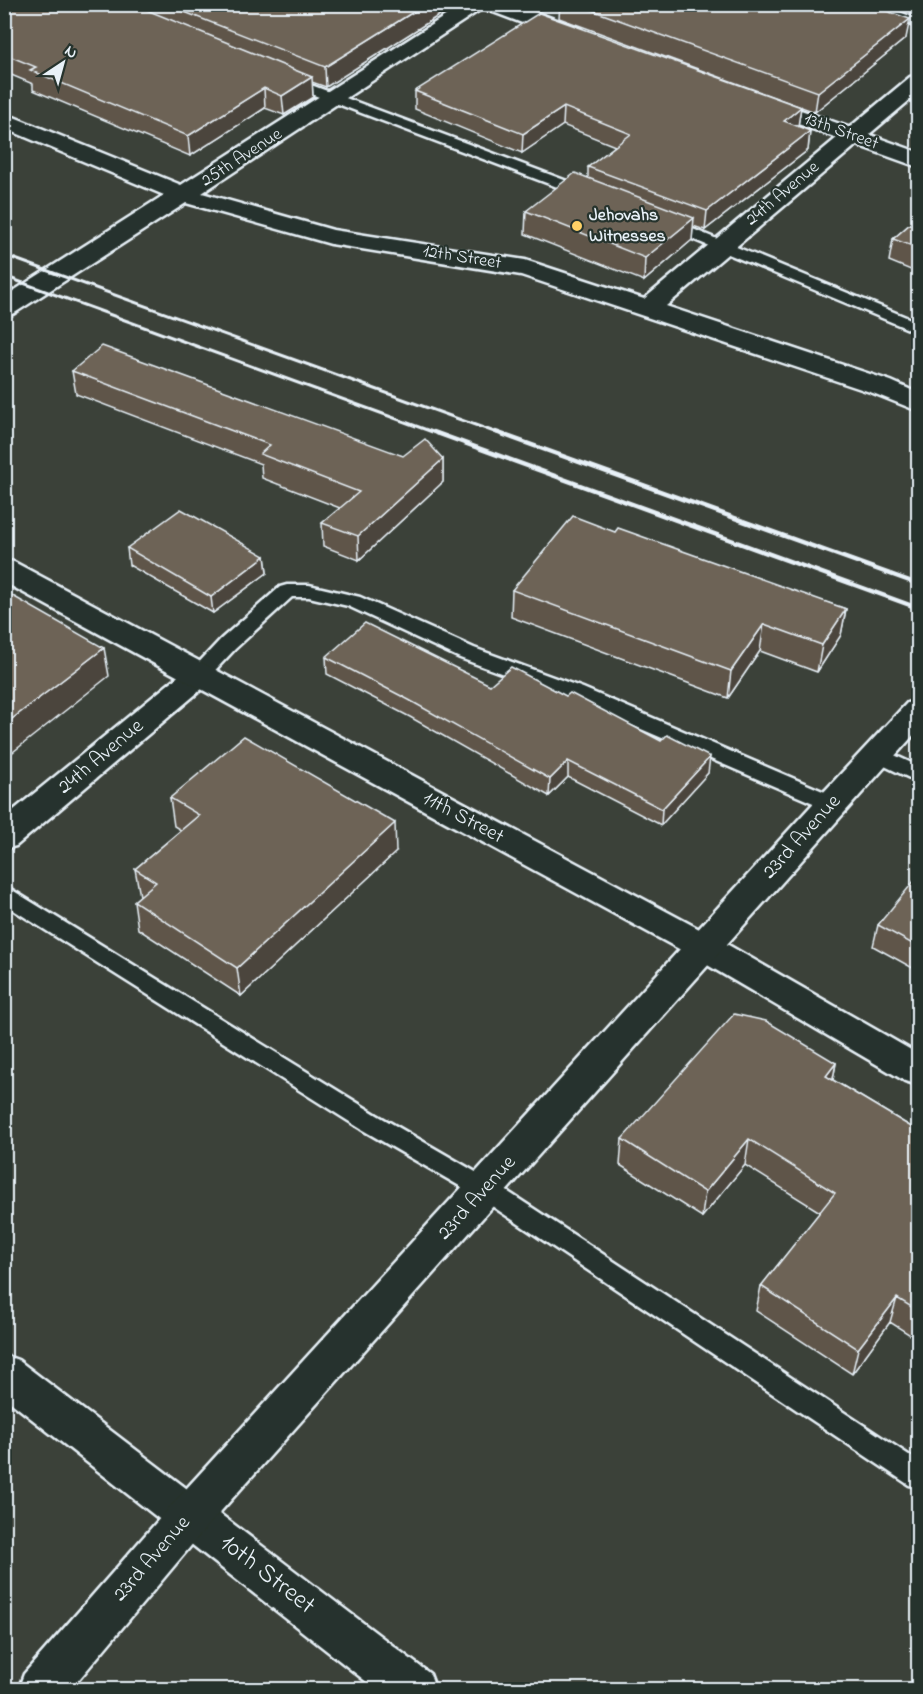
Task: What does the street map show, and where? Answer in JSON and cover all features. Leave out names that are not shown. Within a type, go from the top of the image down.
[{"type":"street","name":"25th Avenue","points":[[4,309],[335,99],[478,4]]},
{"type":"street","points":[[493,4],[594,42]]},
{"type":"street","name":"24th Avenue","points":[[649,308],[722,244],[918,82]]},
{"type":"street","name":"13th Street","points":[[740,95],[918,160]]},
{"type":"street","name":"12th Street","points":[[4,120],[184,195],[331,237],[525,268],[882,387],[918,403]]},
{"type":"street","name":"11th Street","points":[[4,569],[198,676],[704,947],[918,1071]]},
{"type":"street","name":"24th Avenue","points":[[4,837],[198,676]]},
{"type":"street","name":"23rd Avenue","points":[[40,1689],[190,1515],[832,803],[918,711]]},
{"type":"street","name":"10th Street","points":[[4,1373],[414,1689]]},
{"type":"lane","points":[[864,4],[918,23]]},
{"type":"lane","points":[[270,73],[600,199]]},
{"type":"lane","points":[[655,219],[722,244],[918,328]]},
{"type":"lane","points":[[198,676],[228,644],[287,591],[309,591],[353,602],[467,653],[576,693],[832,803]]},
{"type":"lane","points":[[879,755],[918,775]]},
{"type":"lane","points":[[4,893],[369,1122],[484,1189],[918,1476]]},
{"type":"building","points":[[4,4],[132,4],[312,77],[282,96],[264,88],[188,136],[30,70],[36,67],[4,54]]},
{"type":"building","points":[[164,4],[426,4],[325,67]]},
{"type":"building","points":[[575,4],[866,4],[910,19],[818,92]]},
{"type":"building","points":[[539,13],[801,107],[784,121],[810,131],[707,211],[588,167],[631,134],[564,107],[523,134],[415,91]]},
{"type":"building","points":[[575,173],[694,218],[645,258],[526,211]]},
{"type":"building","points":[[918,217],[918,248],[893,239]]},
{"type":"building","points":[[102,346],[403,456],[425,439],[443,459],[358,536],[322,523],[359,492],[260,454],[270,445],[72,371]]},
{"type":"building","points":[[181,509],[265,556],[211,597],[127,548]]},
{"type":"building","points":[[573,516],[615,532],[618,528],[846,609],[822,645],[764,624],[731,671],[512,590]]},
{"type":"building","points":[[4,591],[104,648],[4,725]]},
{"type":"building","points":[[365,623],[490,685],[511,667],[566,696],[570,693],[661,741],[667,735],[710,757],[662,809],[568,761],[550,779],[409,700],[326,657]]},
{"type":"building","points":[[244,736],[395,823],[237,968],[134,901],[156,882],[135,869],[199,815],[170,798]]},
{"type":"building","points":[[914,881],[918,884],[918,947],[878,925]]},
{"type":"building","points":[[734,1014],[766,1021],[836,1063],[826,1076],[918,1131],[918,1311],[897,1298],[858,1349],[761,1286],[835,1193],[749,1139],[705,1192],[622,1139]]},
{"type":"railway","points":[[4,255],[500,434]]},
{"type":"railway","points":[[4,276],[438,434]]},
{"type":"railway","points":[[434,432],[918,608]]},
{"type":"railway","points":[[496,432],[918,584]]},
{"type":"place","name":"Jehovahs Witnesses","points":[[577,226]]}]
